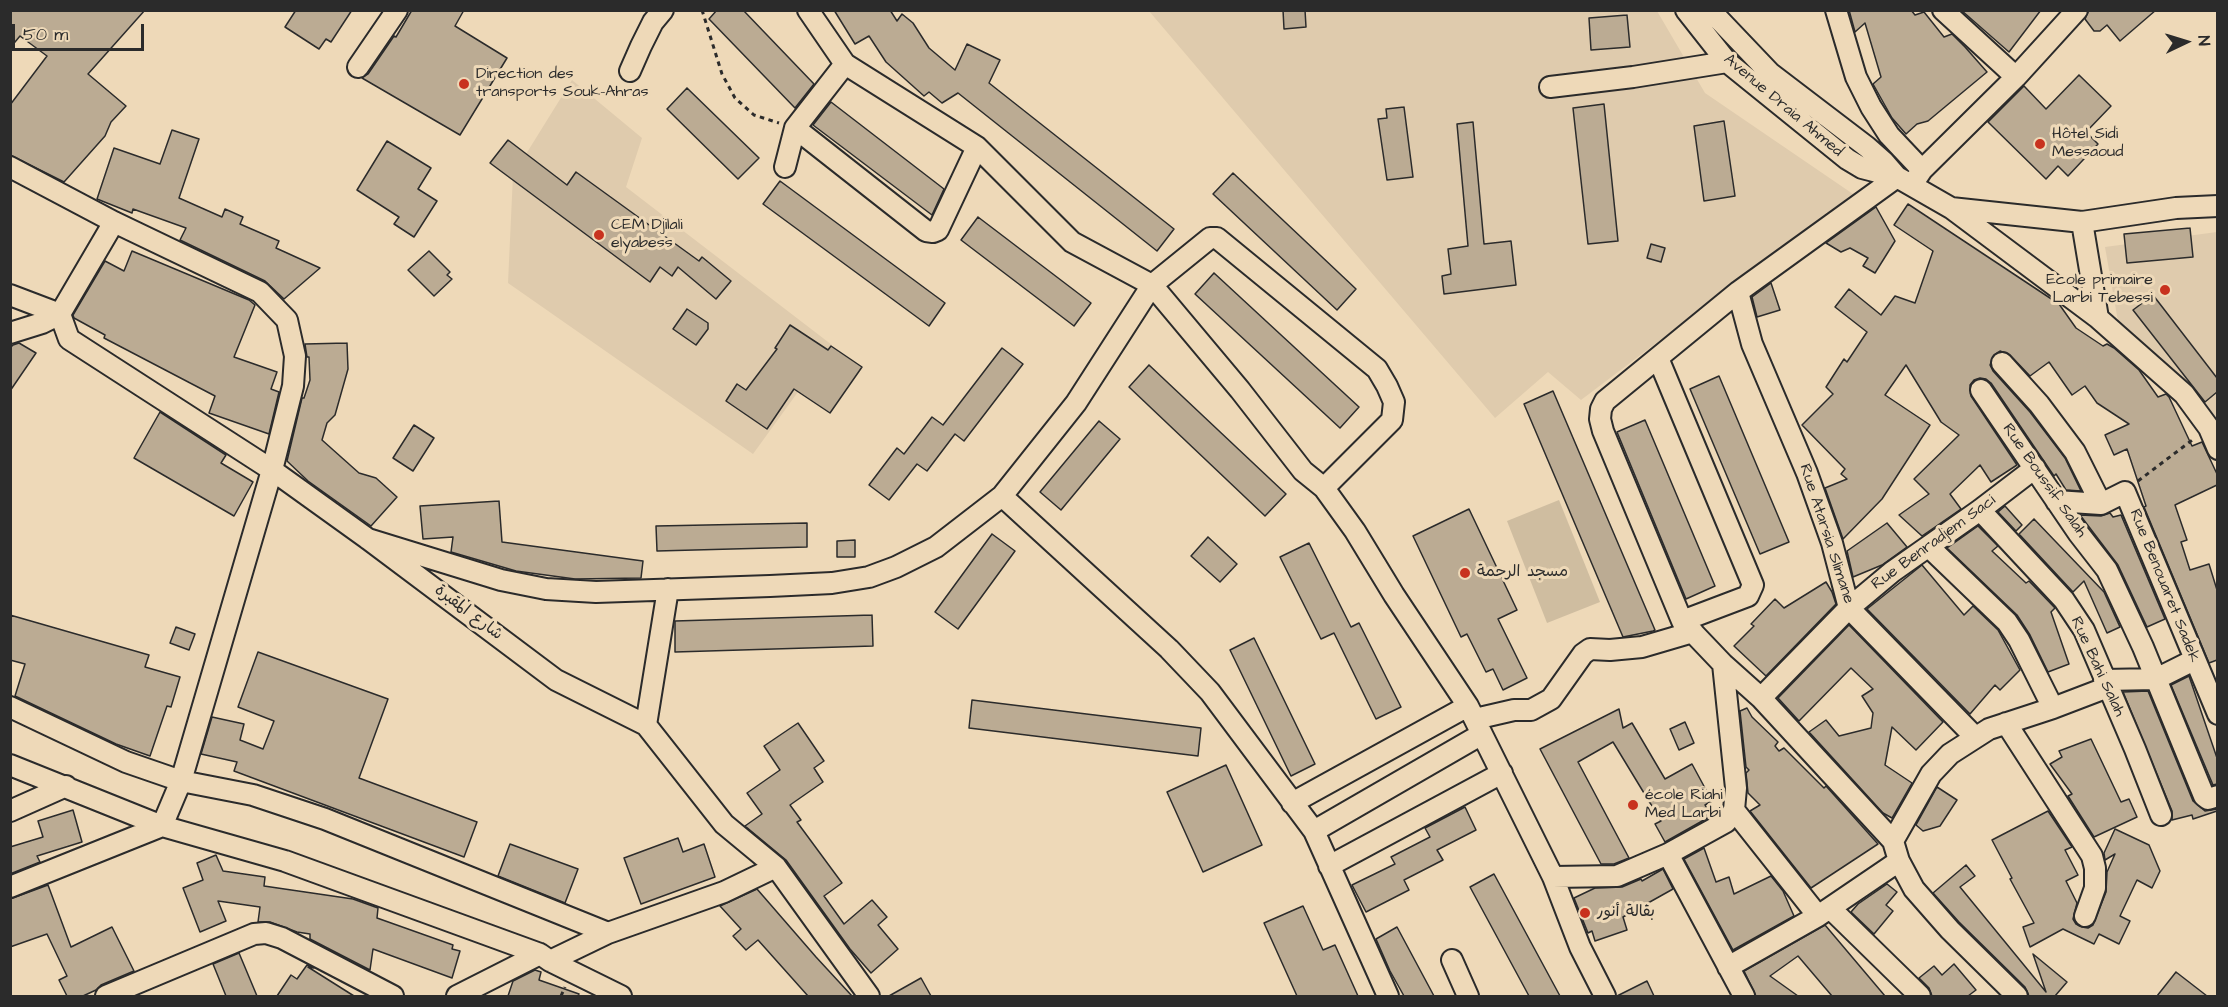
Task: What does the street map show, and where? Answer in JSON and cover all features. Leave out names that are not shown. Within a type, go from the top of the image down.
[{"type":"street","points":[[358,67],[398,10]]},
{"type":"street","points":[[630,71],[653,22],[663,10]]},
{"type":"street","points":[[808,10],[845,64],[977,147],[1072,242],[1152,285],[1304,471],[1324,488],[1355,531],[1475,719],[1553,877],[1580,947],[1605,996]]},
{"type":"street","name":"Avenue Draia Ahmed","points":[[1686,10],[1727,62],[1847,159],[1863,168],[1910,177]]},
{"type":"street","name":"Avenue Draia Ahmed","points":[[1710,10],[1770,73],[1868,147],[1884,162],[1910,177]]},
{"type":"street","points":[[1836,10],[1856,77],[1910,177],[2098,318],[2184,394],[2213,428],[2217,449]]},
{"type":"street","points":[[1943,10],[2016,77]]},
{"type":"street","points":[[2017,996],[1950,930],[1914,889],[1899,861],[1893,841],[1761,698],[1723,664],[1688,627],[1603,431],[1600,419],[1605,401],[1738,292],[1910,177],[2016,77],[2076,10]]},
{"type":"street","points":[[1550,87],[1727,62]]},
{"type":"street","points":[[785,167],[795,128],[845,64]]},
{"type":"street","points":[[795,128],[926,231],[938,230],[977,147]]},
{"type":"street","points":[[10,167],[114,222],[260,292],[286,320],[295,356],[293,386],[272,470],[181,781],[162,826],[10,887]]},
{"type":"street","points":[[1952,208],[2082,222],[2176,208],[2217,206]]},
{"type":"street","points":[[10,333],[42,323],[60,314],[114,222]]},
{"type":"street","points":[[2082,222],[2098,318]]},
{"type":"street","points":[[368,539],[501,580],[546,589],[596,592],[832,582],[869,577],[896,567],[936,547],[1002,496],[1076,403],[1152,285],[1210,238],[1217,238],[1377,369],[1394,402],[1392,420],[1324,488]]},
{"type":"street","name":"Rue Atarsia Slimane","points":[[1738,292],[1752,344],[1807,473],[1832,543],[1849,608],[1975,737]]},
{"type":"street","points":[[10,295],[60,314]]},
{"type":"street","name":"شارع المقبرة","points":[[60,314],[69,339],[272,470],[556,680],[646,725],[724,824],[776,867],[869,996]]},
{"type":"street","points":[[1292,803],[1475,719],[1514,710],[1531,710],[1551,699],[1583,654],[1590,649],[1642,647],[1688,627],[1748,596],[1753,585],[1658,358]]},
{"type":"street","points":[[2002,363],[2039,404],[2075,452],[2100,504]]},
{"type":"street","name":"Rue Boussif Salah","points":[[1981,390],[2056,501],[2108,570],[2204,796],[2208,799],[2217,796]]},
{"type":"street","name":"Rue Benradjem Saci","points":[[1761,698],[1849,608],[1892,572],[2035,468]]},
{"type":"street","points":[[2056,501],[2100,504],[2125,492]]},
{"type":"street","name":"Rue Benouaret Sadek","points":[[2125,492],[2217,714]]},
{"type":"street","points":[[1002,496],[1161,642],[1210,692],[1314,831],[1388,996]]},
{"type":"street","name":"Rue Bahi Salah","points":[[1980,510],[2064,600],[2084,630],[2161,815]]},
{"type":"street","points":[[1929,547],[2007,622],[2019,640],[2053,708]]},
{"type":"street","points":[[646,725],[668,589]]},
{"type":"street","points":[[1893,841],[1931,774],[1950,754],[1975,737],[2006,723],[2053,708],[2106,683],[2156,679],[2194,660]]},
{"type":"street","points":[[1553,877],[1617,876],[1668,854],[1726,822],[1734,810],[1736,788],[1723,664]]},
{"type":"street","points":[[10,707],[126,762],[181,781],[253,795],[325,819],[608,933]]},
{"type":"street","points":[[1314,831],[1475,719]]},
{"type":"street","points":[[2006,723],[2092,856],[2095,868],[2095,888],[2085,916]]},
{"type":"street","points":[[10,765],[162,826],[285,861],[545,958],[621,996]]},
{"type":"street","points":[[1329,866],[1502,773]]},
{"type":"street","points":[[10,811],[66,786]]},
{"type":"street","points":[[1734,810],[1824,912],[1920,996]]},
{"type":"street","points":[[1668,854],[1744,996]]},
{"type":"street","points":[[1728,967],[1824,912],[1899,861]]},
{"type":"street","points":[[457,996],[608,933],[724,892],[776,867]]},
{"type":"street","points":[[106,996],[254,934],[266,933],[282,938],[393,996]]},
{"type":"street","points":[[1452,960],[1468,996]]},
{"type":"path","points":[[702,10],[722,74],[735,98],[754,115],[795,128]]},
{"type":"path","points":[[2125,492],[2213,428]]},
{"type":"shaded area","points":[[1149,11],[1657,11],[1705,93],[1853,194],[1581,400],[1548,372],[1495,418]]},
{"type":"shaded area","name":"CEM Djilali elyabess","points":[[572,80],[642,138],[626,187],[832,345],[753,454],[508,283],[513,175]]},
{"type":"shaded area","name":"Ecole primaire Larbi Tebessi","points":[[2217,232],[2217,431],[2120,333],[2105,247]]},
{"type":"shaded area","points":[[1559,500],[1600,602],[1547,623],[1507,521]]},
{"type":"building","points":[[10,10],[145,10],[88,74],[126,106],[111,122],[105,136],[64,182],[10,155],[10,105],[47,56],[20,36],[10,48]]},
{"type":"building","points":[[296,10],[352,10],[331,42],[326,39],[319,49],[285,27]]},
{"type":"building","points":[[412,10],[464,10],[455,26],[507,58],[460,135],[362,78],[368,74],[394,36],[396,37]]},
{"type":"building","points":[[717,10],[743,10],[814,84],[795,108],[709,19]]},
{"type":"building","points":[[834,10],[890,10],[897,21],[902,14],[913,23],[929,48],[955,70],[967,44],[1000,60],[989,83],[1174,229],[1157,251],[958,93],[942,103],[929,92],[924,96],[886,62],[869,36],[855,44]]},
{"type":"building","points":[[1283,10],[1305,10],[1306,27],[1284,29]]},
{"type":"building","points":[[1849,10],[1911,10],[1915,15],[1924,12],[1944,37],[1952,34],[1987,72],[1928,121],[1917,124],[1906,134],[1892,118],[1873,84],[1881,77],[1865,23],[1855,32]]},
{"type":"building","points":[[1961,10],[2041,10],[2009,52]]},
{"type":"building","points":[[2089,10],[2156,10],[2120,41],[2107,25],[2100,31],[2094,31],[2085,19]]},
{"type":"building","points":[[1627,15],[1630,47],[1591,50],[1589,18]]},
{"type":"building","points":[[2079,75],[2111,106],[2086,132],[2098,144],[2068,176],[2058,166],[2046,179],[1988,122],[2024,86],[2046,109]]},
{"type":"building","points":[[687,88],[759,158],[738,179],[667,109]]},
{"type":"building","points":[[831,102],[944,189],[932,215],[813,125]]},
{"type":"building","points":[[1604,104],[1618,241],[1588,244],[1573,108]]},
{"type":"building","points":[[1404,107],[1413,177],[1387,180],[1378,119],[1387,118],[1386,109]]},
{"type":"building","points":[[1724,121],[1735,196],[1704,201],[1694,126]]},
{"type":"building","points":[[1473,122],[1484,244],[1511,241],[1516,285],[1444,294],[1442,276],[1451,274],[1448,249],[1468,246],[1457,124]]},
{"type":"building","points":[[172,130],[199,139],[179,198],[222,217],[225,209],[243,217],[240,224],[279,241],[276,248],[320,268],[284,299],[265,281],[180,240],[186,228],[133,209],[132,213],[97,199],[114,148],[160,164]]},
{"type":"building","points":[[508,140],[567,185],[576,172],[699,261],[702,257],[731,281],[716,299],[678,267],[672,276],[660,267],[650,282],[490,163]]},
{"type":"building","points":[[387,141],[431,168],[418,189],[437,201],[414,237],[394,224],[399,217],[357,190]]},
{"type":"building","points":[[1233,173],[1356,289],[1337,310],[1213,194]]},
{"type":"building","points":[[780,181],[945,303],[929,326],[763,204]]},
{"type":"building","points":[[1908,204],[2059,304],[2076,328],[2103,346],[2107,344],[2114,348],[2139,370],[2158,397],[2166,394],[2169,397],[2192,446],[2202,442],[2217,474],[2217,485],[2175,505],[2187,540],[2181,542],[2190,570],[2209,564],[2217,590],[2217,660],[2209,663],[2144,507],[2146,506],[2127,449],[2114,455],[2105,435],[2129,424],[2097,403],[2085,386],[2072,395],[2049,362],[2030,376],[2010,355],[2000,351],[1994,355],[1990,365],[2065,458],[2081,491],[2066,490],[1991,383],[1980,378],[1974,380],[1970,385],[1971,396],[2017,465],[1991,482],[1980,465],[1950,494],[1961,509],[1922,536],[1899,515],[1929,494],[1914,479],[1959,435],[1941,422],[1906,365],[1885,395],[1930,425],[1882,499],[1843,539],[1825,488],[1847,479],[1841,474],[1845,469],[1802,425],[1833,394],[1826,387],[1844,359],[1847,362],[1867,332],[1835,307],[1849,289],[1881,315],[1895,296],[1915,303],[1933,251],[1894,225]]},
{"type":"building","points":[[1876,207],[1895,241],[1875,273],[1863,266],[1868,258],[1850,248],[1841,252],[1826,243]]},
{"type":"building","points":[[978,217],[1091,303],[1074,326],[961,240]]},
{"type":"building","points":[[2190,228],[2193,257],[2127,263],[2124,234]]},
{"type":"building","points":[[1651,244],[1665,248],[1661,262],[1647,258]]},
{"type":"building","points":[[132,251],[249,300],[255,305],[234,357],[277,372],[271,389],[279,392],[269,434],[209,413],[215,396],[104,338],[105,335],[74,318],[73,315],[105,261],[124,271]]},
{"type":"building","points":[[429,251],[450,272],[447,275],[452,279],[434,296],[408,270]]},
{"type":"building","points":[[1214,273],[1359,407],[1340,428],[1195,294]]},
{"type":"building","points":[[1771,283],[1780,310],[1757,317],[1752,297]]},
{"type":"building","points":[[2153,295],[2217,378],[2217,392],[2205,402],[2133,310]]},
{"type":"building","points":[[687,309],[708,323],[708,329],[696,345],[673,329]]},
{"type":"building","points":[[790,325],[828,350],[831,346],[862,367],[830,413],[794,389],[767,429],[726,401],[737,384],[746,390],[777,349],[775,348]]},
{"type":"building","points":[[19,343],[36,353],[10,391],[10,348]]},
{"type":"building","points":[[347,343],[348,369],[335,415],[327,423],[322,440],[359,473],[376,478],[397,497],[371,526],[308,481],[287,461],[302,398],[304,398],[310,380],[309,357],[307,357],[305,344]]},
{"type":"building","points":[[1002,348],[1023,364],[964,441],[955,434],[927,471],[917,464],[889,500],[869,485],[897,448],[904,454],[932,417],[943,425]]},
{"type":"building","points":[[1149,365],[1286,494],[1265,516],[1129,387]]},
{"type":"building","points":[[1719,376],[1789,542],[1760,554],[1690,389]]},
{"type":"building","points":[[1553,391],[1655,630],[1653,631],[1623,637],[1524,404]]},
{"type":"building","points":[[160,412],[226,455],[221,463],[253,482],[234,516],[134,458]]},
{"type":"building","points":[[1645,420],[1715,586],[1686,599],[1617,432]]},
{"type":"building","points":[[1099,421],[1120,439],[1061,510],[1040,492]]},
{"type":"building","points":[[414,425],[434,438],[413,471],[393,458]]},
{"type":"building","points":[[499,501],[502,542],[643,561],[641,578],[575,579],[516,571],[451,552],[453,537],[423,539],[420,506]]},
{"type":"building","points":[[2005,506],[2022,525],[2016,531],[1998,512]]},
{"type":"building","name":"مسجد الرحمة","points":[[1469,509],[1517,610],[1498,619],[1527,678],[1503,690],[1493,669],[1486,672],[1467,634],[1461,637],[1413,536]]},
{"type":"building","points":[[2110,513],[2113,517],[2121,515],[2165,619],[2147,627],[2118,565],[2080,515],[2101,516]]},
{"type":"building","points":[[2034,519],[2104,592],[2120,627],[2107,633],[2084,581],[2073,592],[2019,534]]},
{"type":"building","points":[[807,523],[807,547],[657,551],[656,526]]},
{"type":"building","points":[[1887,523],[1907,547],[1882,565],[1853,577],[1847,551]]},
{"type":"building","points":[[1978,526],[1998,546],[1992,551],[2026,583],[2029,581],[2055,608],[2051,612],[2069,664],[2048,672],[2030,635],[2017,615],[1947,548]]},
{"type":"building","points":[[992,534],[1015,551],[958,629],[935,612]]},
{"type":"building","points":[[1208,537],[1237,564],[1220,582],[1191,556]]},
{"type":"building","points":[[855,540],[855,557],[837,557],[837,541]]},
{"type":"building","points":[[1309,543],[1351,627],[1359,623],[1401,707],[1376,719],[1334,633],[1321,639],[1280,557]]},
{"type":"building","points":[[1922,565],[1964,615],[1973,606],[1998,630],[2020,670],[2000,690],[1995,685],[1970,714],[1867,609]]},
{"type":"building","points":[[1826,582],[1836,604],[1766,676],[1734,646],[1754,626],[1751,624],[1775,599],[1784,608]]},
{"type":"building","points":[[10,615],[149,655],[145,667],[180,677],[171,707],[167,706],[150,756],[116,744],[15,696],[25,664],[10,660]]},
{"type":"building","points":[[872,615],[873,646],[675,652],[675,621]]},
{"type":"building","points":[[1849,625],[1943,722],[1916,750],[1892,727],[1885,765],[1912,783],[1892,818],[1883,813],[1809,732],[1826,720],[1839,736],[1871,728],[1873,713],[1862,696],[1873,689],[1851,668],[1799,721],[1778,698]]},
{"type":"building","points":[[176,627],[195,634],[189,650],[170,643]]},
{"type":"building","points":[[1254,638],[1315,764],[1291,776],[1230,650]]},
{"type":"building","points":[[258,652],[388,699],[359,778],[477,822],[464,857],[234,771],[237,762],[201,754],[212,717],[244,724],[240,740],[263,749],[274,721],[238,707]]},
{"type":"building","points":[[2189,676],[2217,758],[2217,784],[2213,785],[2171,685]]},
{"type":"building","points":[[2148,691],[2193,801],[2205,811],[2217,809],[2217,811],[2193,819],[2192,815],[2172,820],[2172,811],[2123,692]]},
{"type":"building","points":[[972,700],[1201,728],[1198,756],[969,728]]},
{"type":"building","points":[[1747,708],[1752,717],[1778,742],[1775,746],[1779,751],[1784,748],[1824,788],[1826,786],[1878,844],[1811,888],[1750,811],[1760,805],[1748,793],[1746,773],[1749,770],[1746,767],[1740,711]]},
{"type":"building","points":[[1619,709],[1623,728],[1632,723],[1665,779],[1692,764],[1712,801],[1705,805],[1711,816],[1665,842],[1655,824],[1661,821],[1613,742],[1578,762],[1629,858],[1614,864],[1601,864],[1540,749]]},
{"type":"building","points":[[1685,722],[1694,743],[1679,750],[1670,729]]},
{"type":"building","points":[[798,723],[824,761],[814,768],[823,782],[790,805],[801,820],[797,822],[842,883],[824,896],[844,924],[872,900],[887,917],[878,925],[898,949],[871,973],[850,949],[786,860],[745,826],[762,814],[747,793],[780,770],[764,746]]},
{"type":"building","points":[[2091,739],[2121,802],[2129,799],[2137,817],[2094,837],[2068,796],[2072,794],[2050,764],[2062,757],[2059,751]]},
{"type":"building","points":[[1226,765],[1262,845],[1203,872],[1167,792]]},
{"type":"building","points":[[1937,787],[1957,800],[1940,826],[1923,831],[1916,825]]},
{"type":"building","points":[[1465,807],[1476,830],[1437,850],[1443,860],[1404,880],[1409,890],[1366,912],[1352,885],[1395,864],[1391,857],[1430,837],[1425,828]]},
{"type":"building","points":[[73,810],[82,842],[37,856],[40,862],[10,874],[10,847],[43,837],[38,821]]},
{"type":"building","points":[[2048,811],[2072,847],[2065,850],[2078,875],[2066,881],[2077,903],[2073,919],[2082,927],[2088,928],[2093,925],[2106,892],[2107,872],[2115,854],[2105,860],[2104,853],[2115,829],[2149,845],[2160,871],[2152,888],[2137,880],[2120,916],[2130,921],[2119,944],[2099,934],[2094,944],[2063,929],[2030,947],[2023,927],[2034,923],[1992,840]]},
{"type":"building","points":[[678,838],[683,852],[704,844],[715,877],[641,904],[624,858]]},
{"type":"building","points":[[510,844],[578,869],[565,903],[498,876]]},
{"type":"building","points":[[1704,848],[1716,882],[1729,877],[1734,894],[1771,876],[1783,891],[1794,916],[1733,950],[1684,859]]},
{"type":"building","points":[[216,855],[223,871],[265,877],[264,886],[353,899],[378,908],[377,918],[453,945],[452,949],[460,951],[452,978],[373,949],[370,970],[310,939],[310,934],[297,932],[270,922],[258,922],[260,907],[218,901],[226,921],[200,932],[183,888],[203,880],[197,863]]},
{"type":"building","points":[[1966,865],[1975,876],[1960,887],[2046,992],[2033,954],[2067,982],[2055,996],[2029,996],[2025,987],[1933,893]]},
{"type":"building","points":[[1663,869],[1673,889],[1623,917],[1627,930],[1595,941],[1592,931],[1588,933],[1574,898],[1595,888],[1622,887],[1641,879],[1642,881]]},
{"type":"building","points":[[1494,874],[1560,996],[1529,996],[1470,887]]},
{"type":"building","points":[[1887,884],[1897,892],[1886,905],[1893,911],[1874,934],[1851,912],[1858,904]]},
{"type":"building","points":[[48,885],[71,947],[112,927],[134,971],[101,985],[83,996],[67,996],[59,980],[67,976],[47,934],[10,947],[10,899]]},
{"type":"building","points":[[757,889],[852,996],[808,996],[758,940],[746,950],[733,936],[741,929],[720,906]]},
{"type":"building","points":[[1303,906],[1323,950],[1335,945],[1358,996],[1297,996],[1264,923]]},
{"type":"building","points":[[1825,925],[1885,996],[1832,996],[1798,956],[1770,976],[1798,996],[1756,996],[1744,971]]},
{"type":"building","points":[[1397,927],[1434,996],[1404,996],[1390,971],[1376,939]]},
{"type":"building","points":[[239,953],[257,996],[226,996],[213,964]]},
{"type":"building","points":[[1954,964],[1976,990],[1968,996],[1932,996],[1929,988],[1919,978],[1934,966],[1942,975]]},
{"type":"building","points":[[307,965],[354,996],[277,996],[291,975],[297,979]]},
{"type":"building","points":[[535,970],[541,972],[539,980],[579,994],[578,996],[508,996],[513,981]]},
{"type":"building","points":[[2176,972],[2207,996],[2157,996]]},
{"type":"building","points":[[921,978],[931,996],[889,996]]},
{"type":"building","points":[[1647,981],[1654,996],[1617,996]]},
{"type":"place","name":"Direction des transports Souk-Ahras","points":[[464,84]]},
{"type":"place","name":"Hôtel Sidi Messaoud","points":[[2040,144]]},
{"type":"place","name":"CEM Djilali elyabess","points":[[599,235]]},
{"type":"place","name":"Ecole primaire Larbi Tebessi","points":[[2165,290]]},
{"type":"place","name":"مسجد الرحمة","points":[[1465,573]]},
{"type":"place","name":"école Riahi Med Larbi","points":[[1633,805]]},
{"type":"place","name":"بقالة أنور","points":[[1585,913]]}]
